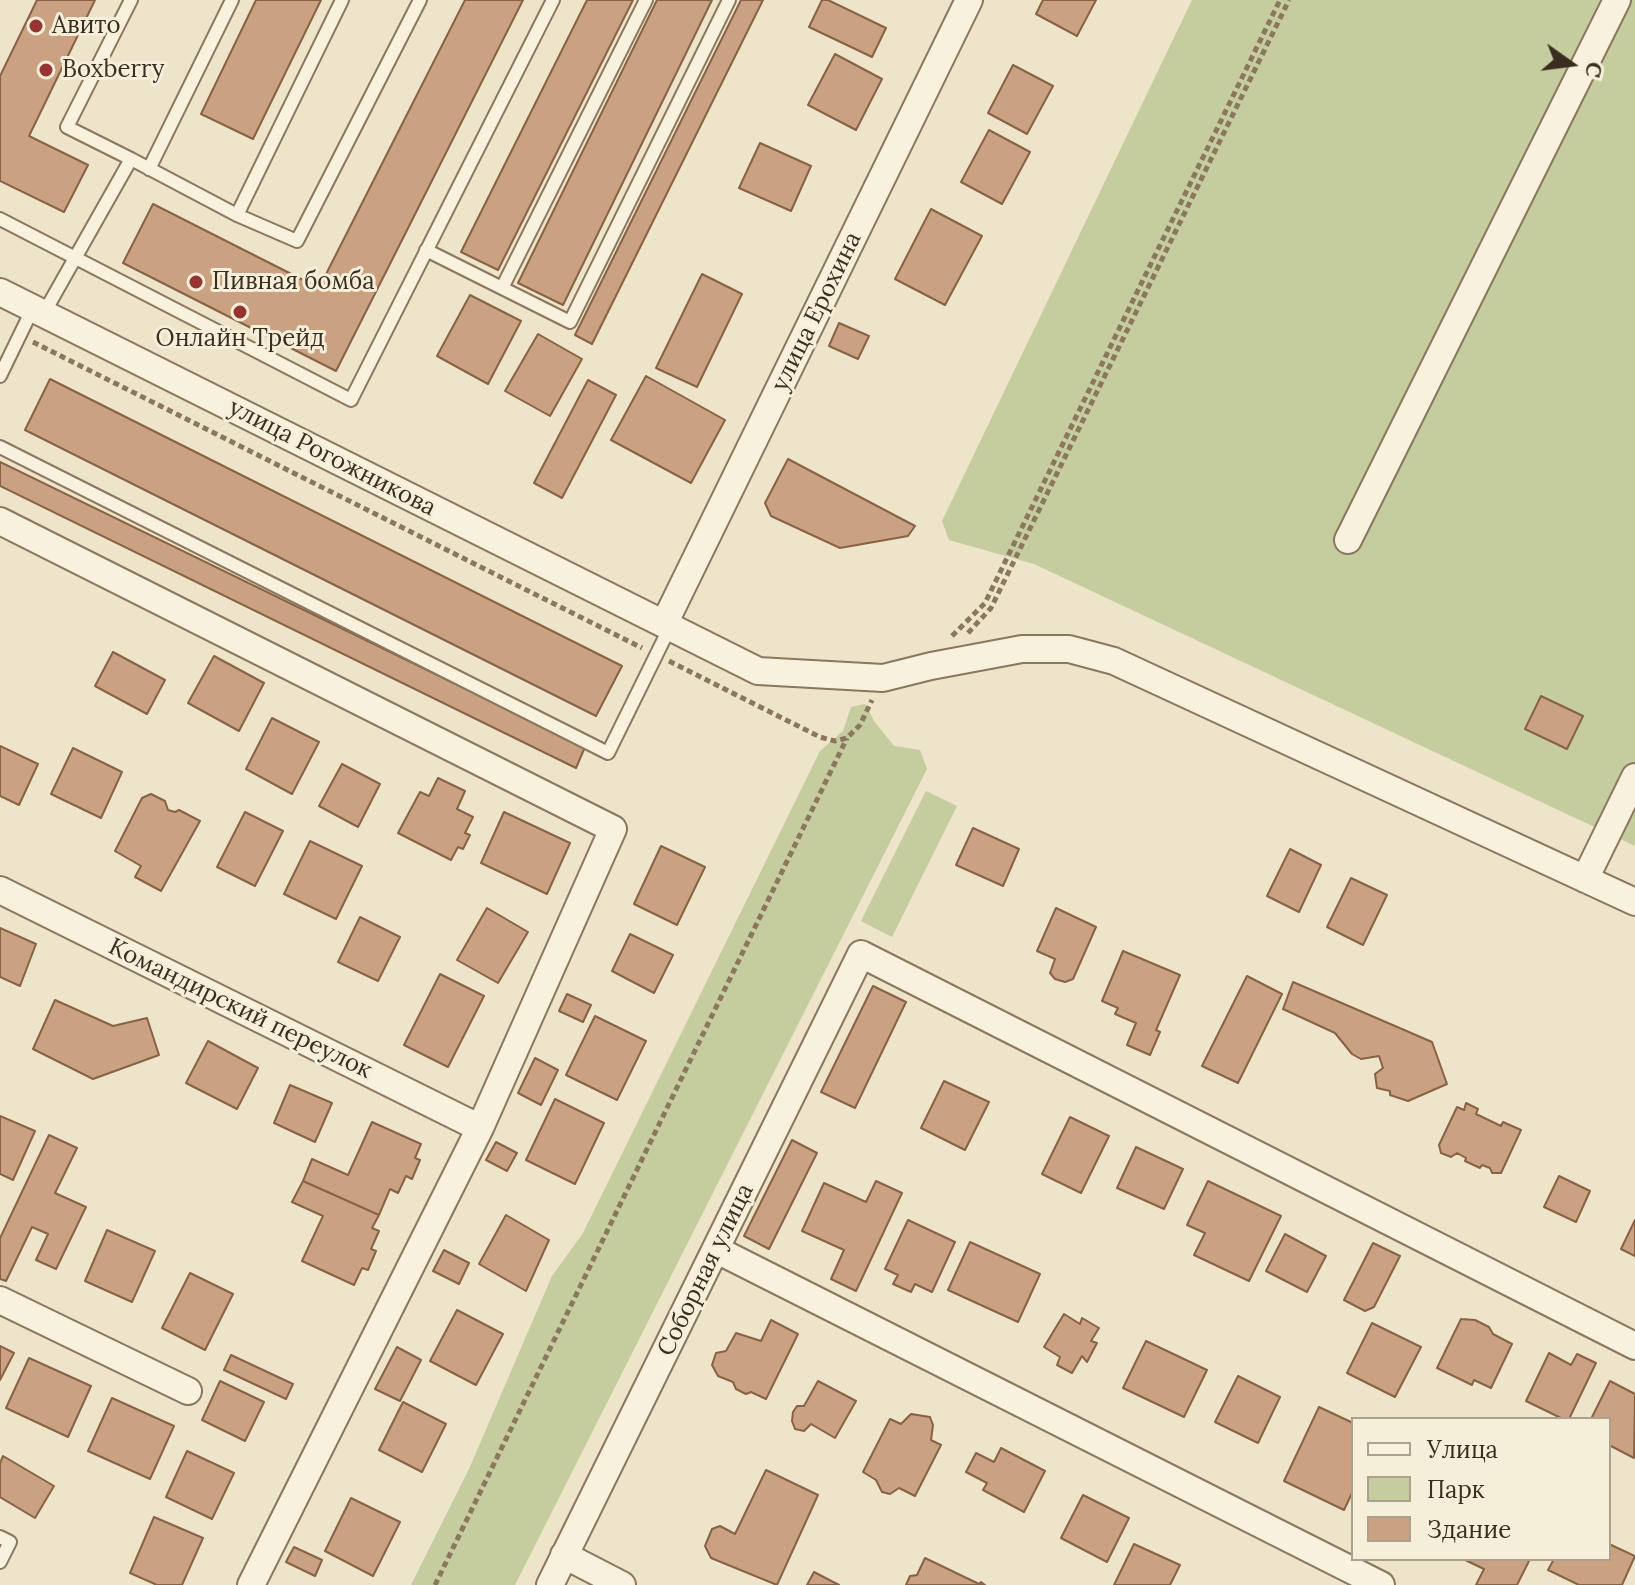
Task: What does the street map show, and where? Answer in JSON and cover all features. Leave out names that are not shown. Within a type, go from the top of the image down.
[{"type":"street","name":"улица Ерохина","points":[[667,625],[969,0]]},
{"type":"street","points":[[1348,540],[1617,0]]},
{"type":"street","name":"улица Рогожникова","points":[[0,292],[758,671],[883,678],[1022,649],[1069,649],[1114,661],[1635,902]]},
{"type":"street","points":[[0,521],[613,829],[480,1128],[251,1585]]},
{"type":"street","points":[[1585,879],[1635,777]]},
{"type":"street","name":"Командирский переулок","points":[[0,890],[480,1128]]},
{"type":"street","name":"Соборная улица","points":[[550,1585],[861,954],[1635,1346]]},
{"type":"street","points":[[717,1250],[1381,1585]]},
{"type":"street","points":[[0,1300],[188,1391]]},
{"type":"street","points":[[564,1555],[622,1585]]},
{"type":"lane","points":[[131,0],[67,127],[237,215],[297,241],[420,0]]},
{"type":"lane","points":[[149,169],[232,0]]},
{"type":"lane","points":[[237,215],[342,0]]},
{"type":"lane","points":[[0,219],[351,400],[553,0]]},
{"type":"lane","points":[[502,288],[646,0]]},
{"type":"lane","points":[[426,250],[570,322],[729,0]]},
{"type":"lane","points":[[0,376],[38,311],[75,258],[131,159]]},
{"type":"lane","points":[[0,447],[608,753],[667,625]]},
{"type":"lane","points":[[0,1537],[10,1542],[0,1562]]},
{"type":"path","points":[[951,647],[971,631],[991,608],[1289,0]]},
{"type":"path","points":[[435,1585],[847,738]]},
{"type":"green space","points":[[1192,0],[1635,0],[1635,846],[1034,564],[949,540],[942,521]]},
{"type":"green space","points":[[865,704],[894,746],[920,750],[927,769],[515,1585],[411,1585],[469,1469],[552,1276],[583,1233],[820,751],[843,731],[851,707]]},
{"type":"green space","points":[[926,791],[957,806],[892,937],[861,921]]},
{"type":"building","points":[[37,0],[95,0],[29,136],[88,165],[64,212],[0,181],[0,76]]},
{"type":"building","points":[[256,0],[321,0],[253,139],[201,114]]},
{"type":"building","points":[[465,0],[523,0],[336,371],[123,263],[153,204],[319,288]]},
{"type":"building","points":[[587,0],[633,0],[498,270],[461,252]]},
{"type":"building","points":[[657,0],[712,0],[563,305],[518,283]]},
{"type":"building","points":[[741,0],[763,0],[592,344],[575,335]]},
{"type":"building","points":[[822,0],[828,0],[886,28],[872,57],[809,27]]},
{"type":"building","points":[[1043,0],[1096,0],[1077,36],[1036,14]]},
{"type":"building","points":[[835,54],[882,79],[856,130],[808,105]]},
{"type":"building","points":[[1013,65],[1053,86],[1027,134],[988,113]]},
{"type":"building","points":[[989,130],[1030,152],[1002,204],[961,182]]},
{"type":"building","points":[[760,143],[811,166],[791,211],[739,188]]},
{"type":"building","points":[[931,209],[982,236],[945,305],[895,279]]},
{"type":"building","points":[[702,274],[742,294],[697,387],[656,368]]},
{"type":"building","points":[[470,295],[521,321],[488,384],[437,356]]},
{"type":"building","points":[[839,323],[869,336],[858,359],[829,346]]},
{"type":"building","points":[[538,334],[582,359],[550,416],[505,391]]},
{"type":"building","points":[[646,376],[725,420],[691,483],[611,440]]},
{"type":"building","points":[[50,379],[622,666],[596,716],[25,430]]},
{"type":"building","points":[[588,380],[616,395],[562,498],[534,483]]},
{"type":"building","points":[[788,459],[915,526],[908,536],[840,548],[771,516],[765,503]]},
{"type":"building","points":[[0,462],[585,747],[576,768],[0,486]]},
{"type":"building","points":[[113,652],[165,680],[147,714],[95,686]]},
{"type":"building","points":[[214,656],[264,683],[239,731],[188,703]]},
{"type":"building","points":[[1541,696],[1583,716],[1567,749],[1525,729]]},
{"type":"building","points":[[272,718],[319,742],[292,794],[246,769]]},
{"type":"building","points":[[0,746],[38,764],[19,805],[0,796]]},
{"type":"building","points":[[73,748],[122,772],[101,818],[51,794]]},
{"type":"building","points":[[342,764],[380,784],[358,827],[319,806]]},
{"type":"building","points":[[438,778],[465,791],[457,809],[473,817],[465,833],[470,835],[463,849],[458,847],[451,860],[398,833],[420,792],[429,796]]},
{"type":"building","points":[[151,794],[165,801],[168,810],[179,810],[200,821],[161,891],[135,877],[141,866],[115,851],[142,798]]},
{"type":"building","points":[[245,812],[283,831],[255,886],[217,867]]},
{"type":"building","points":[[504,812],[570,843],[547,894],[481,863]]},
{"type":"building","points":[[973,828],[1019,849],[1003,886],[956,865]]},
{"type":"building","points":[[310,841],[362,866],[336,919],[284,894]]},
{"type":"building","points":[[661,846],[705,867],[677,925],[634,904]]},
{"type":"building","points":[[1290,849],[1321,865],[1299,912],[1267,896]]},
{"type":"building","points":[[1351,878],[1387,895],[1363,945],[1327,927]]},
{"type":"building","points":[[487,908],[528,932],[498,983],[457,960]]},
{"type":"building","points":[[1056,908],[1096,927],[1073,979],[1065,982],[1055,979],[1050,973],[1055,959],[1037,951]]},
{"type":"building","points":[[360,917],[400,937],[378,981],[338,962]]},
{"type":"building","points":[[0,928],[36,944],[20,986],[0,977]]},
{"type":"building","points":[[630,934],[673,955],[654,993],[612,971]]},
{"type":"building","points":[[1123,951],[1180,975],[1156,1030],[1160,1032],[1150,1055],[1127,1045],[1136,1023],[1115,1014],[1118,1008],[1102,1001]]},
{"type":"building","points":[[440,974],[484,996],[448,1067],[404,1045]]},
{"type":"building","points":[[1247,976],[1282,994],[1238,1083],[1202,1066]]},
{"type":"building","points":[[1293,982],[1432,1042],[1447,1084],[1408,1101],[1377,1088],[1375,1074],[1383,1068],[1379,1056],[1361,1059],[1352,1054],[1335,1033],[1283,1009]]},
{"type":"building","points":[[873,986],[906,1002],[855,1108],[821,1092]]},
{"type":"building","points":[[567,994],[591,1005],[583,1022],[559,1011]]},
{"type":"building","points":[[55,1000],[113,1026],[147,1018],[159,1055],[93,1079],[33,1049]]},
{"type":"building","points":[[595,1016],[646,1041],[617,1100],[566,1075]]},
{"type":"building","points":[[208,1041],[258,1068],[237,1109],[186,1083]]},
{"type":"building","points":[[535,1058],[558,1070],[541,1105],[518,1093]]},
{"type":"building","points":[[944,1081],[989,1102],[965,1150],[921,1128]]},
{"type":"building","points":[[290,1085],[332,1103],[315,1142],[274,1123]]},
{"type":"building","points":[[555,1099],[604,1123],[575,1184],[526,1160]]},
{"type":"building","points":[[1466,1103],[1478,1109],[1476,1114],[1501,1126],[1503,1122],[1521,1130],[1501,1173],[1492,1173],[1490,1168],[1482,1165],[1480,1168],[1457,1153],[1451,1157],[1441,1153],[1439,1145],[1457,1107],[1464,1110]]},
{"type":"building","points":[[0,1116],[35,1131],[13,1180],[0,1174]]},
{"type":"building","points":[[1070,1117],[1109,1136],[1081,1193],[1042,1174]]},
{"type":"building","points":[[372,1122],[421,1144],[415,1158],[420,1160],[412,1179],[406,1176],[398,1193],[390,1189],[379,1215],[303,1181],[312,1159],[348,1175]]},
{"type":"building","points":[[49,1135],[77,1148],[55,1193],[86,1207],[56,1269],[36,1260],[48,1234],[32,1227],[6,1281],[0,1279],[0,1238]]},
{"type":"building","points":[[792,1140],[817,1153],[769,1249],[744,1236]]},
{"type":"building","points":[[496,1142],[517,1153],[507,1171],[486,1160]]},
{"type":"building","points":[[1136,1147],[1183,1169],[1164,1209],[1117,1188]]},
{"type":"building","points":[[1559,1176],[1590,1191],[1576,1222],[1544,1207]]},
{"type":"building","points":[[303,1181],[379,1215],[372,1228],[379,1231],[371,1249],[376,1251],[368,1270],[362,1268],[354,1285],[302,1261],[323,1216],[292,1202]]},
{"type":"building","points":[[876,1181],[902,1193],[856,1291],[831,1279],[844,1250],[802,1231],[824,1183],[866,1202]]},
{"type":"building","points":[[1208,1181],[1281,1216],[1249,1281],[1194,1255],[1205,1233],[1187,1225]]},
{"type":"building","points":[[506,1215],[549,1240],[526,1291],[479,1264]]},
{"type":"building","points":[[908,1220],[955,1242],[932,1292],[915,1284],[911,1292],[893,1284],[898,1275],[885,1269]]},
{"type":"building","points":[[1635,1220],[1635,1256],[1621,1249]]},
{"type":"building","points":[[107,1230],[155,1251],[132,1302],[85,1281]]},
{"type":"building","points":[[1285,1234],[1326,1256],[1307,1292],[1266,1271]]},
{"type":"building","points":[[970,1242],[1040,1274],[1018,1322],[948,1290]]},
{"type":"building","points":[[1373,1243],[1400,1256],[1374,1307],[1365,1311],[1344,1300]]},
{"type":"building","points":[[444,1250],[469,1263],[459,1284],[433,1271]]},
{"type":"building","points":[[190,1273],[233,1294],[205,1350],[162,1328]]},
{"type":"building","points":[[457,1310],[503,1334],[476,1385],[430,1361]]},
{"type":"building","points":[[1064,1314],[1080,1324],[1082,1318],[1099,1328],[1091,1341],[1097,1343],[1087,1362],[1082,1356],[1072,1373],[1057,1365],[1060,1357],[1044,1347]]},
{"type":"building","points":[[1461,1319],[1475,1320],[1512,1344],[1491,1388],[1474,1380],[1472,1385],[1437,1368]]},
{"type":"building","points":[[771,1320],[798,1334],[766,1399],[736,1389],[733,1382],[718,1376],[712,1365],[716,1353],[726,1351],[736,1333],[761,1341]]},
{"type":"building","points":[[1372,1323],[1421,1347],[1395,1397],[1347,1373]]},
{"type":"building","points":[[1146,1341],[1207,1370],[1184,1417],[1123,1388]]},
{"type":"building","points":[[0,1346],[14,1353],[0,1380]]},
{"type":"building","points":[[397,1347],[421,1360],[400,1401],[375,1389]]},
{"type":"building","points":[[1549,1353],[1571,1365],[1577,1354],[1596,1363],[1570,1417],[1559,1417],[1526,1401]]},
{"type":"building","points":[[231,1355],[293,1384],[286,1399],[224,1370]]},
{"type":"building","points":[[29,1358],[91,1386],[68,1437],[6,1408]]},
{"type":"building","points":[[1238,1376],[1280,1397],[1258,1443],[1215,1422]]},
{"type":"building","points":[[220,1381],[264,1402],[245,1441],[202,1420]]},
{"type":"building","points":[[818,1381],[856,1401],[835,1438],[811,1424],[804,1431],[795,1429],[792,1421],[793,1412],[797,1406],[804,1406]]},
{"type":"building","points":[[1610,1381],[1635,1394],[1634,1458],[1611,1446],[1611,1417],[1592,1417]]},
{"type":"building","points":[[112,1398],[174,1426],[150,1479],[88,1451]]},
{"type":"building","points":[[403,1402],[446,1424],[422,1472],[379,1450]]},
{"type":"building","points":[[1319,1407],[1351,1422],[1351,1495],[1344,1510],[1284,1481]]},
{"type":"building","points":[[911,1414],[930,1417],[933,1425],[931,1440],[941,1445],[915,1496],[899,1488],[890,1494],[882,1492],[876,1480],[863,1472],[890,1419],[901,1424]]},
{"type":"building","points":[[1001,1448],[1045,1471],[1024,1512],[983,1490],[987,1483],[966,1472],[976,1453],[994,1462]]},
{"type":"building","points":[[187,1451],[234,1473],[212,1519],[166,1497]]},
{"type":"building","points":[[3,1456],[54,1486],[35,1518],[0,1497],[0,1463]]},
{"type":"building","points":[[766,1470],[818,1495],[777,1585],[711,1558],[705,1546],[712,1529],[720,1526],[735,1534]]},
{"type":"building","points":[[1083,1495],[1129,1518],[1107,1562],[1061,1538]]},
{"type":"building","points":[[351,1498],[400,1522],[373,1576],[325,1551]]},
{"type":"building","points":[[154,1517],[203,1538],[182,1585],[157,1585],[130,1573]]},
{"type":"building","points":[[1134,1544],[1180,1565],[1170,1585],[1114,1585]]},
{"type":"building","points":[[1611,1545],[1635,1556],[1622,1585],[1579,1585],[1548,1570],[1553,1561],[1611,1561]]},
{"type":"building","points":[[294,1547],[322,1560],[315,1576],[286,1562]]},
{"type":"building","points":[[925,1558],[985,1585],[906,1585],[910,1576],[917,1575]]},
{"type":"building","points":[[1467,1561],[1529,1561],[1517,1585],[1476,1585],[1484,1569]]},
{"type":"building","points":[[814,1572],[839,1585],[807,1585]]},
{"type":"place","name":"Авито","points":[[36,26]]},
{"type":"place","name":"Boxberry","points":[[46,70]]},
{"type":"place","name":"Пивная бомба","points":[[196,282]]},
{"type":"place","name":"Онлайн Трейд","points":[[240,312]]}]
